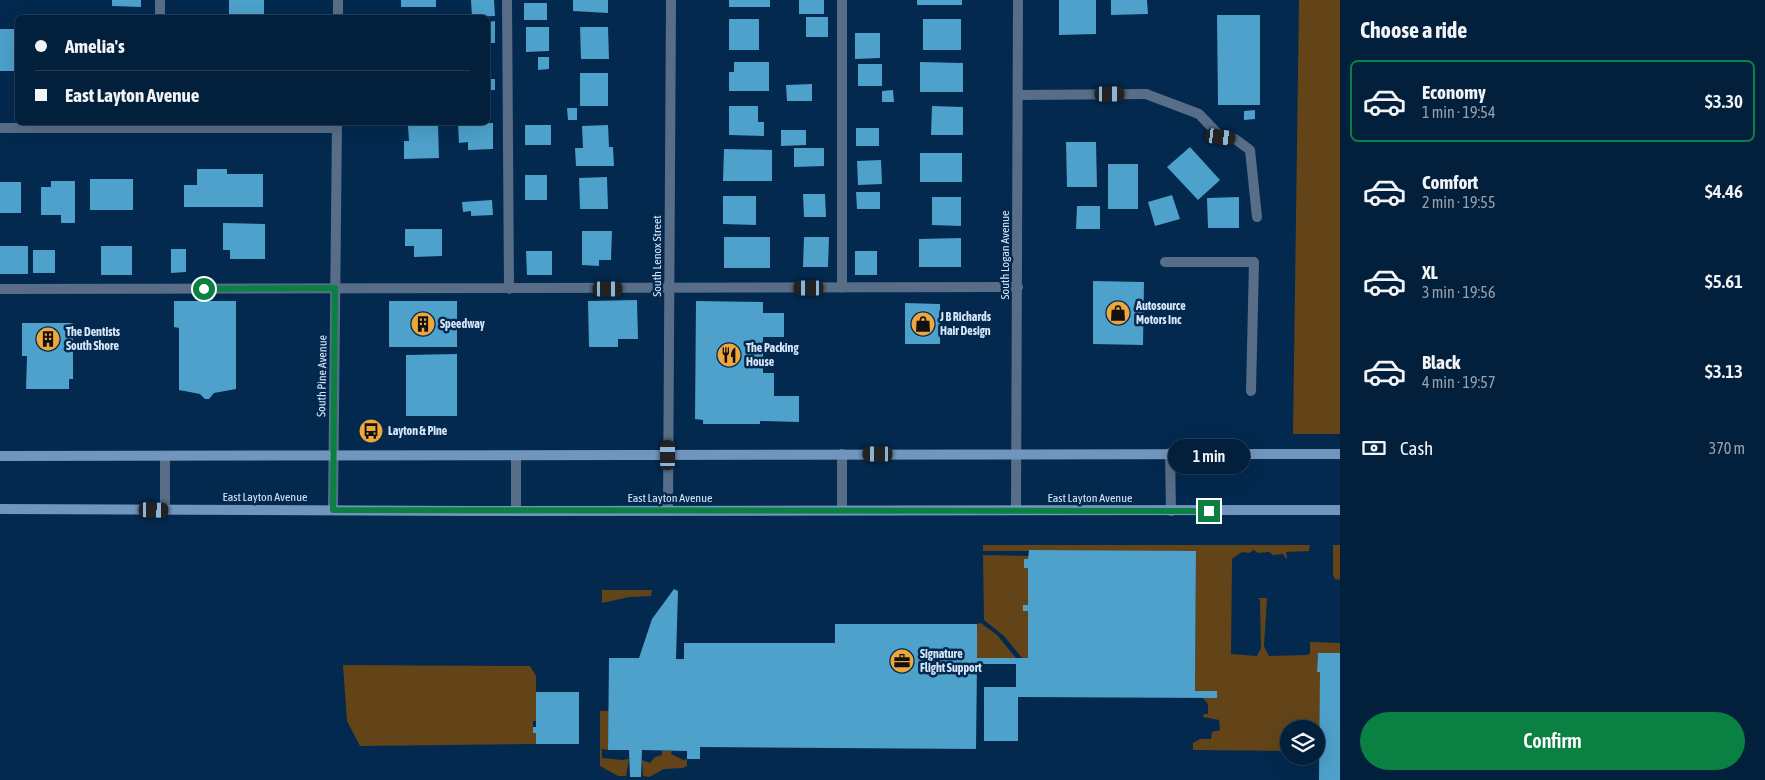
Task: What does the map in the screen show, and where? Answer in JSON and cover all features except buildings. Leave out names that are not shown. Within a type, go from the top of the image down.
[{"type":"main road","points":[[0,456],[1340,454]]},
{"type":"main road","name":"East Layton Avenue","points":[[0,509],[516,511],[1340,510]]},
{"type":"street","points":[[160,0],[160,15]]},
{"type":"street","points":[[338,0],[338,15]]},
{"type":"street","points":[[507,0],[509,289]]},
{"type":"street","name":"South Lenox Street","points":[[668,511],[671,0]]},
{"type":"street","points":[[842,0],[842,288]]},
{"type":"street","name":"South Logan Avenue","points":[[1016,510],[1018,0]]},
{"type":"street","points":[[1018,95],[1146,94],[1199,114],[1221,137],[1235,139],[1250,150],[1257,217]]},
{"type":"street","points":[[0,128],[160,125],[337,125]]},
{"type":"street","name":"South Pine Avenue","points":[[333,510],[337,125]]},
{"type":"street","points":[[1165,262],[1254,262],[1251,391]]},
{"type":"street","points":[[0,289],[1018,287]]},
{"type":"street","points":[[1170,453],[1171,511]]},
{"type":"street","points":[[842,454],[842,510]]},
{"type":"street","points":[[165,456],[165,510]]},
{"type":"street","points":[[516,456],[516,511]]},
{"type":"shaded area","points":[[1299,0],[1340,0],[1340,434],[1293,434]]},
{"type":"shaded area","points":[[983,545],[1310,545],[1309,551],[1286,552],[1287,560],[1283,554],[1258,553],[1254,550],[1249,553],[1242,552],[1232,559],[1231,654],[1257,656],[1261,648],[1260,600],[1258,598],[1267,598],[1264,646],[1269,656],[1310,654],[1310,642],[1340,643],[1340,653],[1318,653],[1317,672],[1320,672],[1320,720],[1280,720],[1280,751],[1193,750],[1193,743],[1200,739],[1211,739],[1212,732],[1220,730],[1219,720],[1203,717],[1204,714],[1208,714],[1208,704],[1203,698],[1217,698],[1217,691],[1195,691],[1196,551],[983,551]]},
{"type":"shaded area","points":[[1333,545],[1340,545],[1340,580],[1335,579],[1333,575]]},
{"type":"shaded area","points":[[983,555],[1029,556],[1028,605],[1023,605],[1023,611],[1028,611],[1028,658],[1022,658],[1004,636],[984,620]]},
{"type":"shaded area","points":[[602,590],[652,590],[651,596],[629,597],[602,603]]},
{"type":"shaded area","points":[[981,623],[997,635],[1016,658],[977,658],[977,624]]},
{"type":"shaded area","points":[[343,665],[530,666],[536,676],[536,721],[533,721],[533,732],[536,733],[536,744],[360,746],[347,721]]},
{"type":"shaded area","points":[[600,711],[609,711],[608,750],[602,749],[602,758],[629,759],[626,776],[618,776],[600,766]]},
{"type":"shaded area","points":[[662,751],[672,751],[671,754],[683,760],[687,759],[687,766],[664,769],[649,777],[643,776],[642,760],[650,763],[655,757],[662,755]]},
{"type":"place","name":"Autosource Motors Inc","points":[[1118,313]]},
{"type":"place","name":"Speedway","points":[[423,324]]},
{"type":"place","name":"J B Richards Hair Design","points":[[923,324]]},
{"type":"place","name":"The Dentists South Shore","points":[[48,339]]},
{"type":"place","name":"The Packing House","points":[[729,355]]},
{"type":"place","name":"Layton & Pine","points":[[371,431]]},
{"type":"place","name":"Signature Flight Support","points":[[902,661]]},
{"type":"route","points":[[204,289],[335,288],[333,510],[1209,511]]}]
